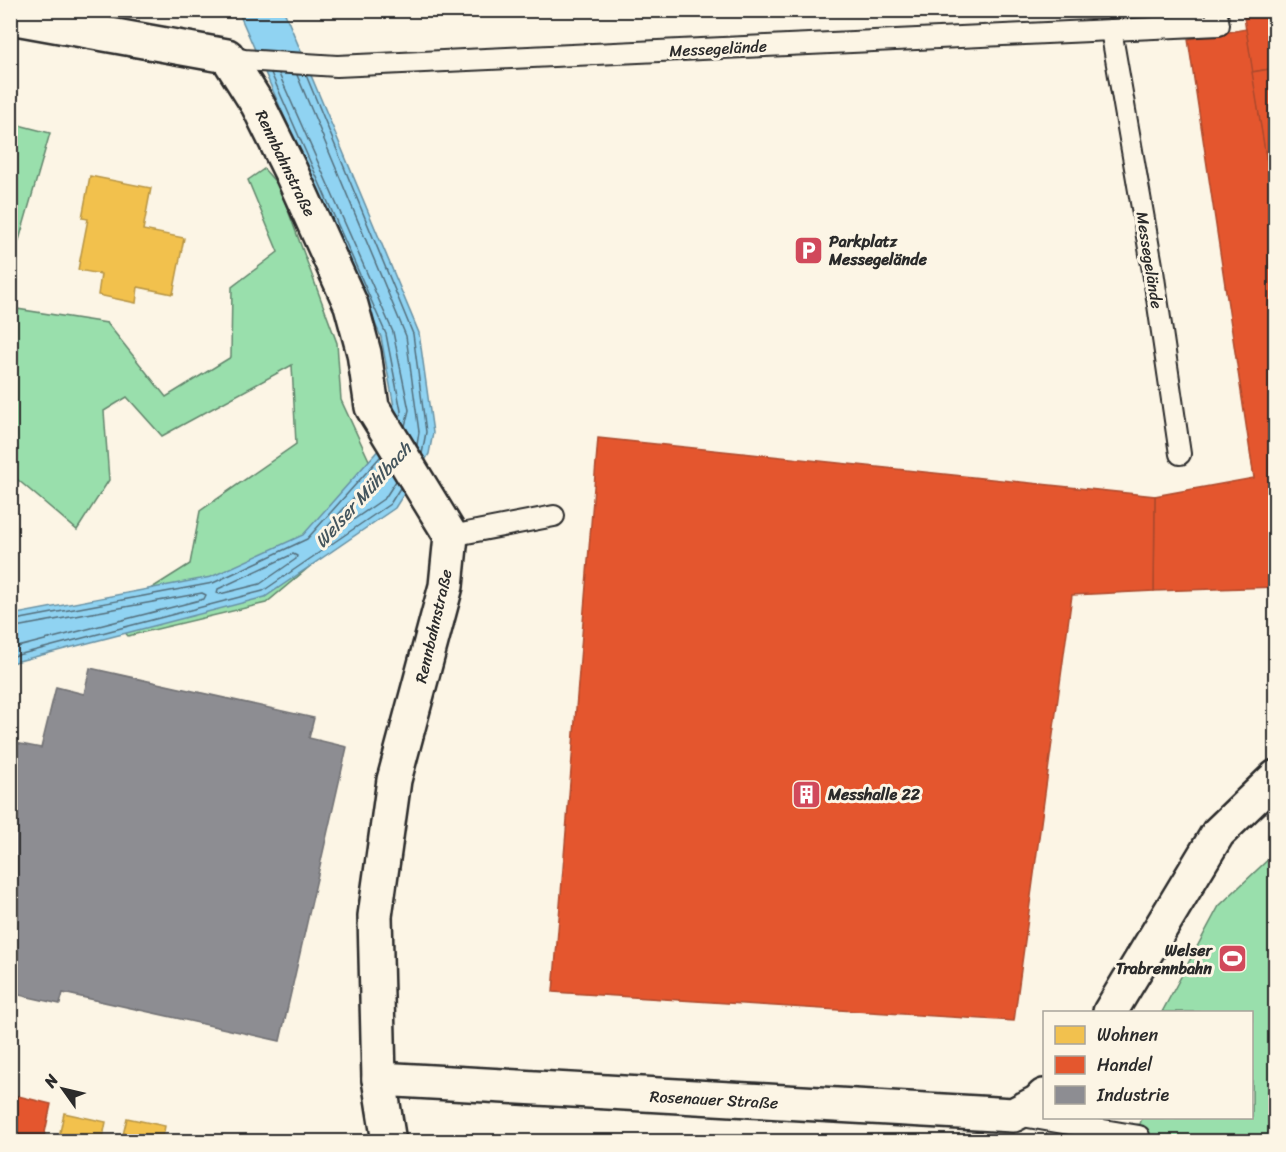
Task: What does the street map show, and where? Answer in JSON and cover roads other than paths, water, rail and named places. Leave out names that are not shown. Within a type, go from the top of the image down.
[{"type":"street","points":[[10,17],[235,58]]},
{"type":"street","name":"Rennbahnstraße","points":[[235,58],[282,153],[351,305],[364,352],[372,407],[451,536],[446,586],[394,780],[375,916],[379,1079],[389,1142]]},
{"type":"street","points":[[1111,1011],[1218,832],[1275,777]]},
{"type":"street","name":"Rosenauer Straße","points":[[379,1079],[1013,1115]]},
{"type":"street","points":[[1013,1115],[1043,1097]]},
{"type":"lane","name":"Messegelände","points":[[235,58],[324,65],[1111,30],[1218,18]]},
{"type":"lane","name":"Messegelände","points":[[1111,30],[1153,271],[1180,454]]},
{"type":"lane","points":[[451,536],[554,516]]},
{"type":"lane","points":[[1013,1115],[1139,1136]]},
{"type":"water","name":"Welser Mühlbach","points":[[238,11],[284,11],[419,333],[433,433],[429,454],[395,508],[265,597],[11,663],[11,615],[211,577],[303,535],[381,447],[395,412],[381,337]]},
{"type":"place","name":"Parkplatz Messegelände","points":[[808,250]]},
{"type":"place","name":"Messhalle 22","points":[[807,794]]},
{"type":"place","name":"Welser Trabrennbahn","points":[[1233,959]]}]
